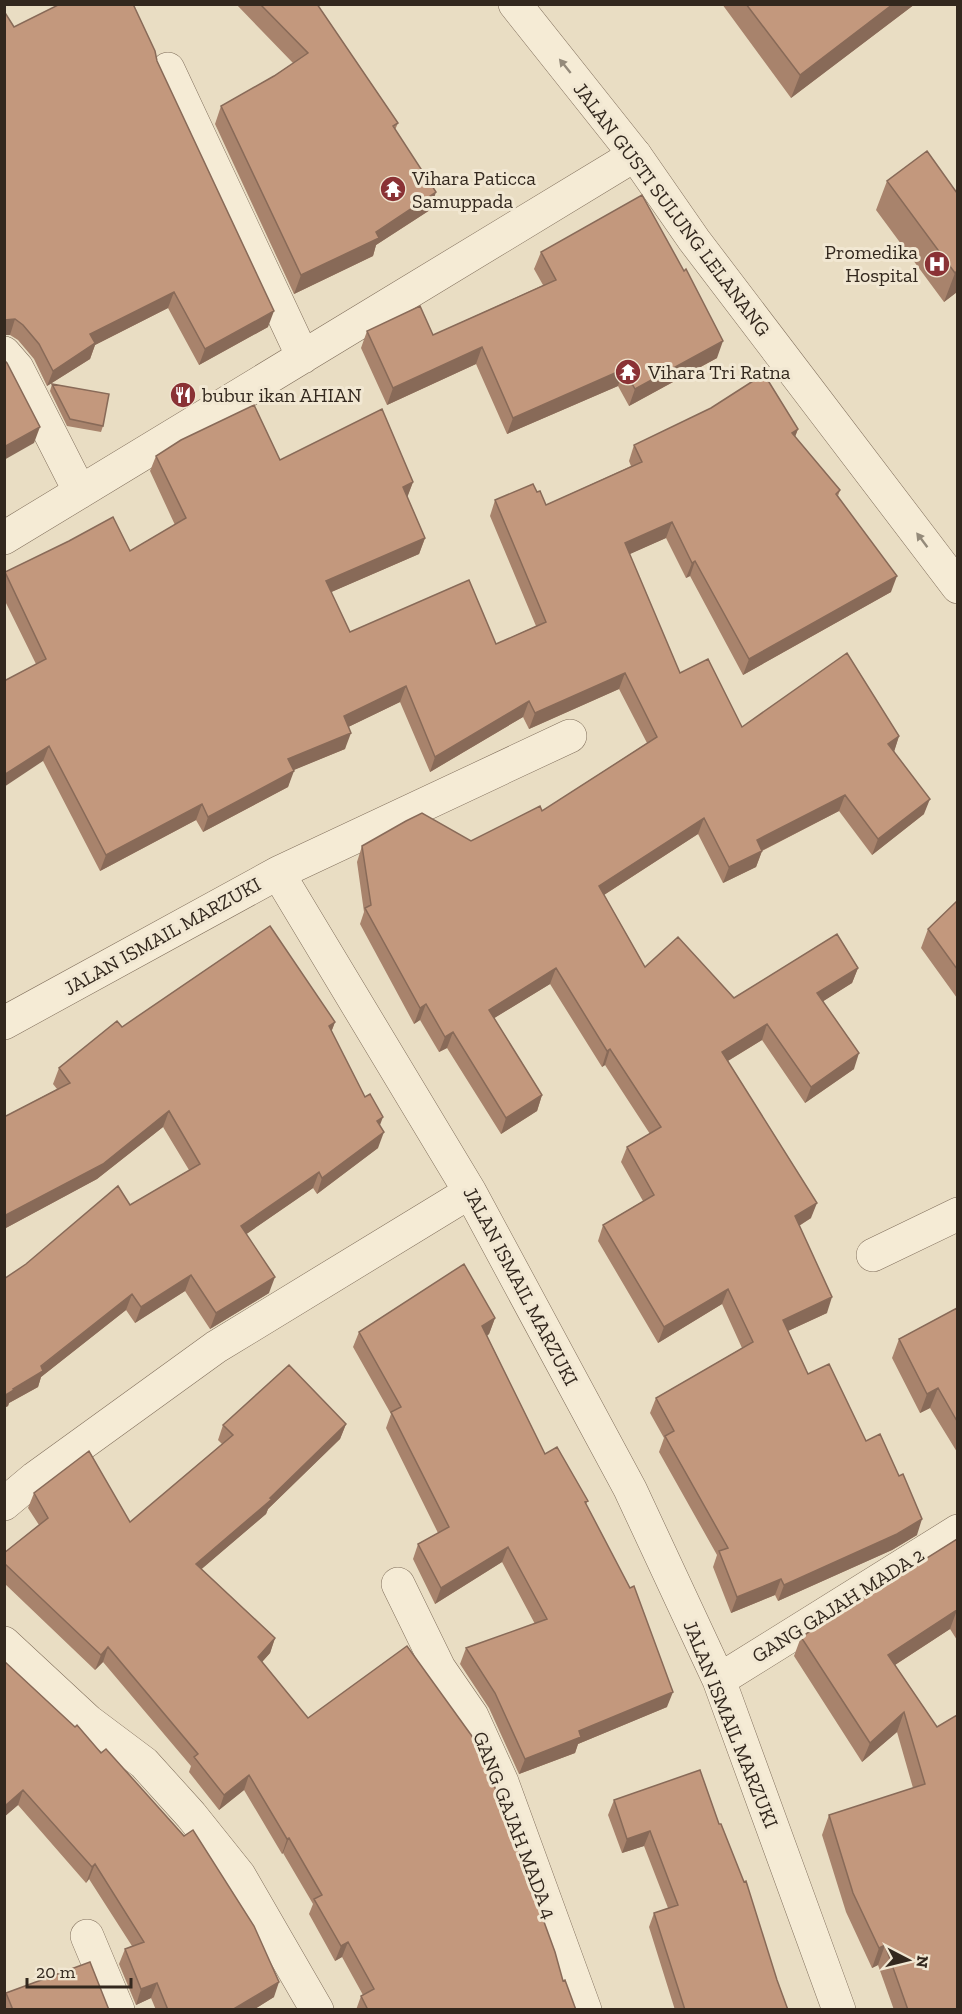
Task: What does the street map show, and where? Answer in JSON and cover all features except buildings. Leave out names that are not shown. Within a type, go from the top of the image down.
[{"type":"street","name":"JALAN GUSTI SULUNG LELANANG","points":[[515,4],[635,155],[694,240],[957,587]]},
{"type":"street","points":[[168,69],[303,357]]},
{"type":"street","points":[[4,538],[635,155]]},
{"type":"street","points":[[4,353],[17,368],[80,492]]},
{"type":"street","points":[[278,873],[570,736]]},
{"type":"street","name":"JALAN ISMAIL MARZUKI","points":[[4,1023],[278,873],[470,1192],[630,1489],[719,1680],[840,2010]]},
{"type":"street","points":[[4,1504],[35,1478],[216,1347],[470,1192]]},
{"type":"street","points":[[873,1255],[957,1214]]},
{"type":"street","name":"GANG GAJAH MADA 2","points":[[719,1680],[957,1531]]},
{"type":"street","name":"GANG GAJAH MADA 4","points":[[398,1584],[439,1668],[472,1716],[502,1782],[585,2010]]},
{"type":"street","points":[[4,1643],[88,1721],[144,1762],[191,1815],[239,1875],[317,2010]]},
{"type":"street","points":[[87,1936],[118,2010]]},
{"type":"place","name":"Vihara Paticca Samuppada","points":[[393,189]]},
{"type":"place","name":"Promedika Hospital","points":[[937,264]]},
{"type":"place","name":"Vihara Tri Ratna","points":[[628,372]]},
{"type":"place","name":"bubur ikan AHIAN","points":[[183,395]]}]
